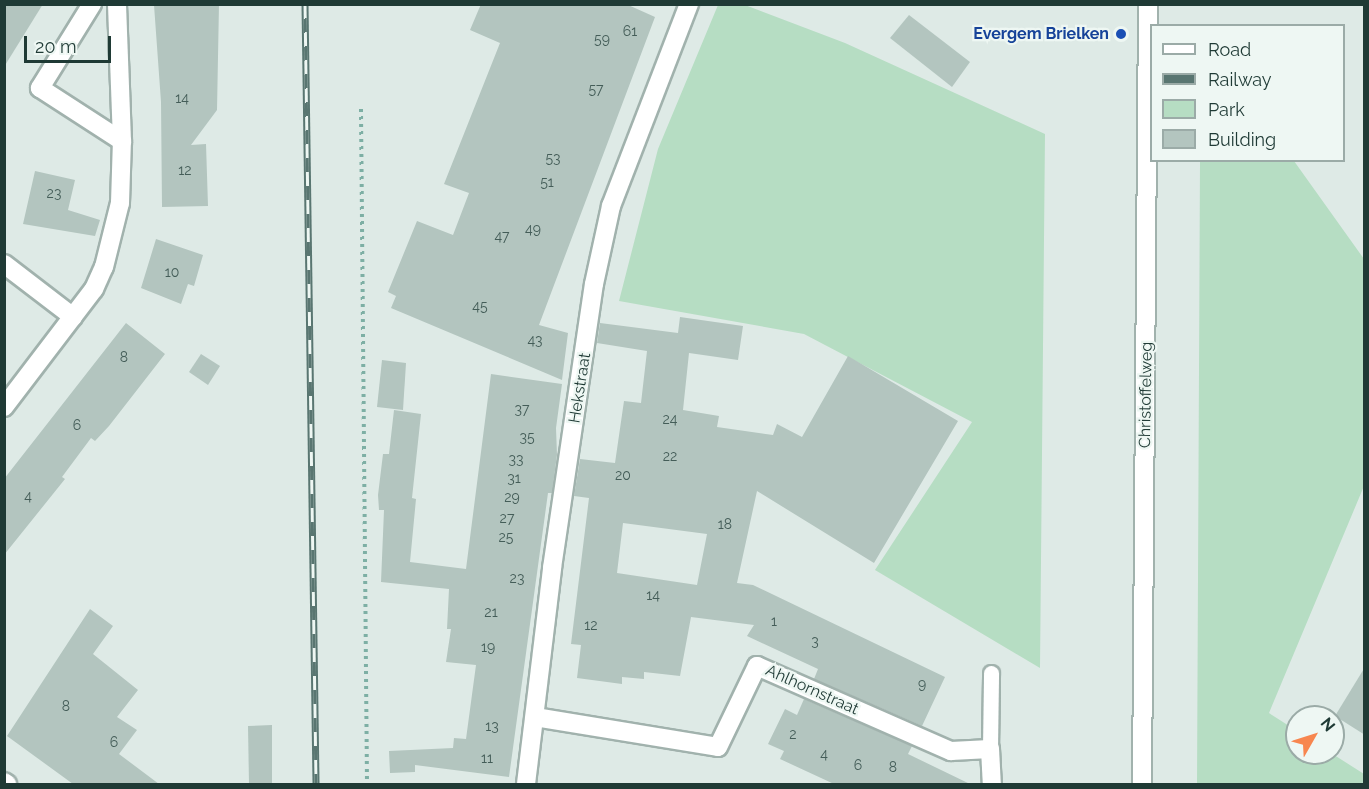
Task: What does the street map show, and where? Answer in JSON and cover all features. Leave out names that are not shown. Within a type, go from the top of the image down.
[{"type":"street","points":[[92,4],[40,88],[122,141]]},
{"type":"street","points":[[4,407],[73,317],[104,267],[120,203],[122,141],[117,4]]},
{"type":"street","name":"Hekstraat","points":[[526,784],[594,284],[611,206],[690,4]]},
{"type":"street","name":"Christoffelweg","points":[[1142,784],[1148,4]]},
{"type":"street","points":[[4,264],[73,317]]},
{"type":"street","name":"Ahlhornstraat","points":[[535,717],[718,747],[757,666],[951,751],[990,749]]},
{"type":"street","points":[[990,749],[993,784]]},
{"type":"lane","points":[[990,749],[991,673]]},
{"type":"path","points":[[361,109],[367,784]]},
{"type":"green space","points":[[718,5],[745,5],[845,43],[1045,134],[1040,668],[875,570],[972,422],[804,334],[619,301],[658,149]]},
{"type":"green space","points":[[1200,162],[1295,162],[1364,259],[1364,486],[1269,713],[1285,723],[1285,765],[1345,765],[1345,762],[1364,774],[1364,784],[1197,784]]},
{"type":"building","points":[[4,4],[43,4],[4,67]]},
{"type":"building","points":[[219,4],[217,110],[191,145],[206,144],[208,206],[162,207],[161,102],[154,5]]},
{"type":"building","points":[[481,4],[626,4],[655,17],[539,325],[568,333],[562,380],[391,308],[396,296],[388,292],[417,221],[453,235],[469,193],[444,184],[500,43],[470,30]]},
{"type":"building","points":[[909,15],[970,62],[952,87],[890,38]]},
{"type":"building","points":[[35,171],[75,180],[68,210],[100,220],[95,236],[23,224]]},
{"type":"building","points":[[156,239],[203,255],[194,286],[188,284],[181,304],[141,288]]},
{"type":"building","points":[[680,317],[743,326],[738,360],[689,353],[683,410],[719,416],[717,427],[773,435],[777,424],[802,437],[848,356],[958,421],[874,563],[757,491],[737,583],[753,585],[945,677],[922,726],[814,679],[818,669],[747,636],[754,625],[691,617],[680,676],[644,672],[644,679],[622,677],[622,684],[577,678],[581,645],[571,644],[589,498],[574,496],[580,459],[615,463],[624,401],[641,403],[647,351],[597,343],[600,323],[678,333]],"holes":[[[623,523],[707,534],[697,585],[617,573]]]},
{"type":"building","points":[[126,323],[165,354],[109,426],[95,441],[91,438],[62,477],[65,479],[4,555],[4,479]]},
{"type":"building","points":[[201,354],[220,366],[208,385],[189,372]]},
{"type":"building","points":[[382,360],[406,363],[403,410],[377,407]]},
{"type":"building","points":[[491,374],[562,384],[556,428],[557,455],[552,493],[548,493],[509,777],[415,765],[415,772],[390,773],[389,751],[453,748],[454,738],[466,739],[476,665],[446,662],[451,629],[447,629],[449,589],[381,582],[384,510],[379,510],[378,495],[383,454],[389,454],[394,410],[421,414],[412,498],[416,499],[410,562],[466,569]]},
{"type":"building","points":[[90,609],[113,626],[93,654],[138,690],[117,717],[137,730],[119,754],[159,784],[73,784],[7,736]]},
{"type":"building","points":[[1365,667],[1365,735],[1345,722],[1345,705],[1342,705]]},
{"type":"building","points":[[804,699],[912,746],[908,754],[970,784],[834,784],[780,759],[784,751],[768,744],[785,709],[797,715]]},
{"type":"building","points":[[272,725],[272,784],[249,784],[248,726]]},
{"type":"railway","points":[[305,4],[316,784]]},
{"type":"place","name":"Evergem Brielken","points":[[1121,34]]}]
